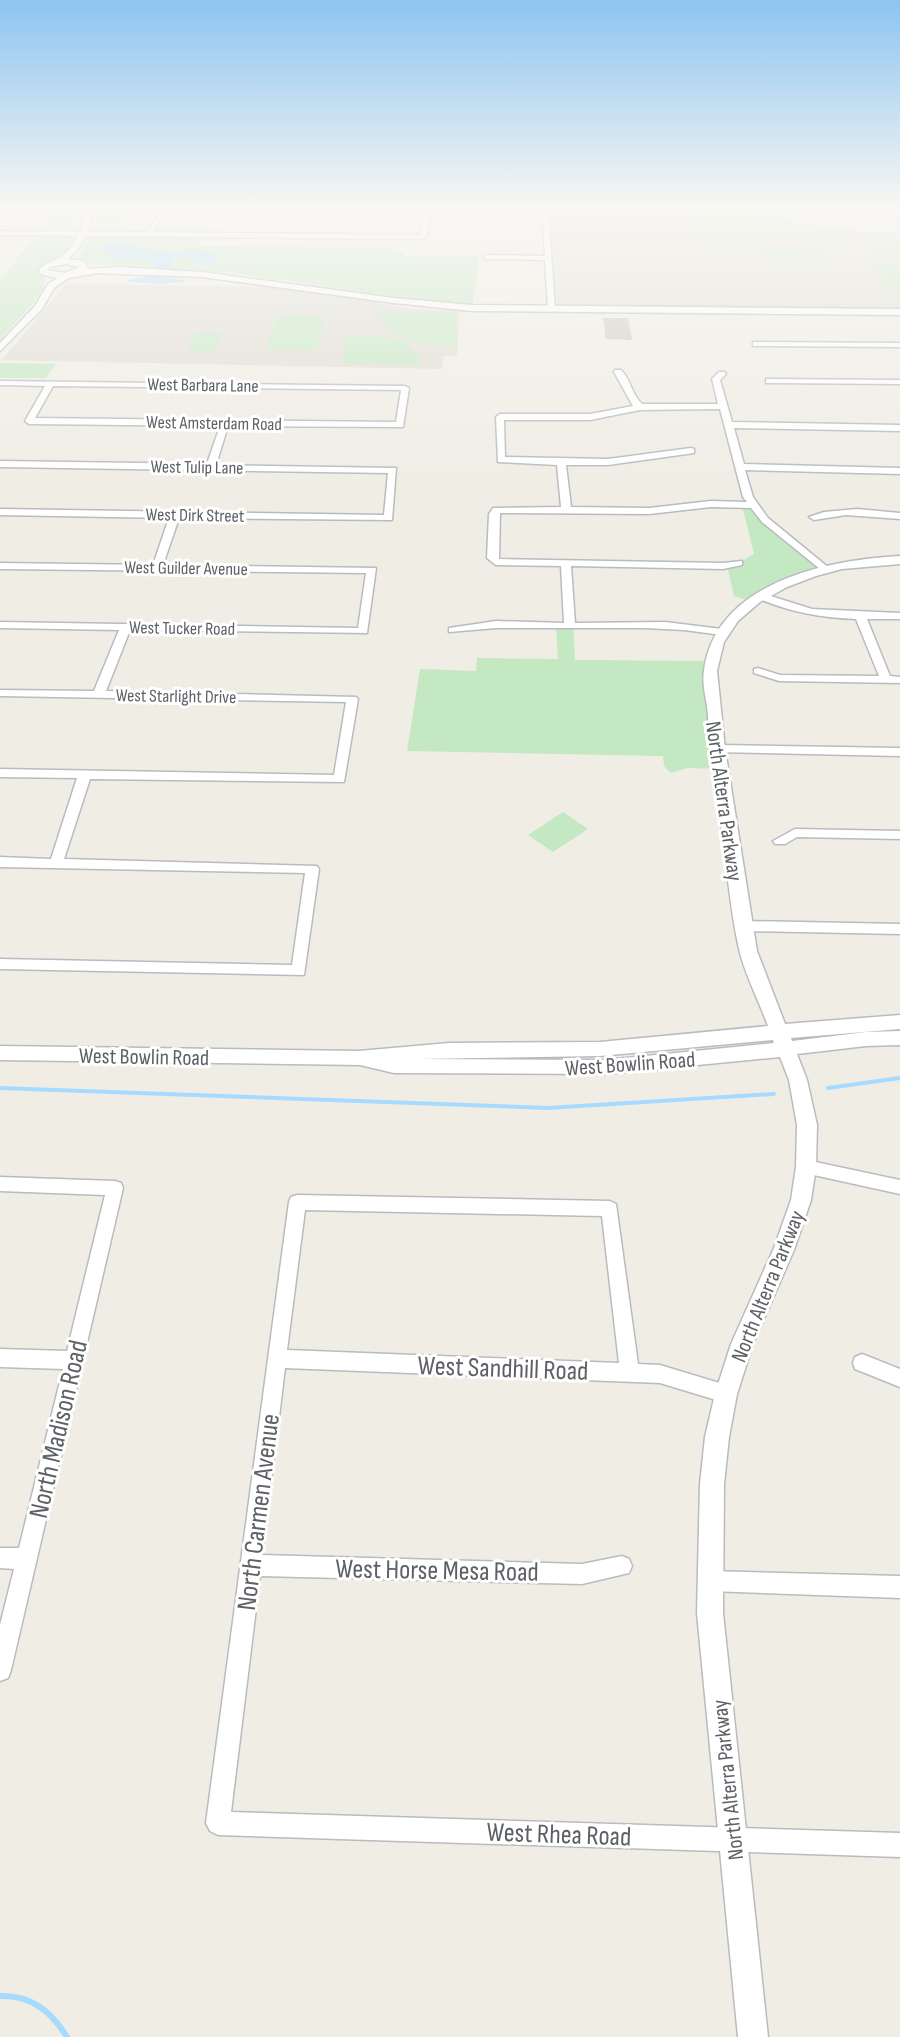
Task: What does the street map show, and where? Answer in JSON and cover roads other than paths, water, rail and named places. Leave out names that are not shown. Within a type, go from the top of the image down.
[{"type":"street","points":[[0,347],[42,301]]},
{"type":"street","points":[[402,301],[472,308],[899,314]]},
{"type":"street","points":[[551,301],[552,308]]},
{"type":"street","points":[[756,344],[900,345]]},
{"type":"street","points":[[618,372],[625,378],[631,399],[640,407]]},
{"type":"street","points":[[722,374],[716,379],[752,505],[765,520],[825,570]]},
{"type":"street","points":[[769,381],[900,382]]},
{"type":"street","name":"West Barbara Lane","points":[[0,383],[405,388],[400,425]]},
{"type":"street","name":"West Amsterdam Road","points":[[51,383],[29,421],[400,425]]},
{"type":"street","points":[[691,451],[669,452],[606,462],[501,460],[500,417],[590,417],[640,407],[723,406]]},
{"type":"street","points":[[211,467],[225,423]]},
{"type":"street","points":[[728,425],[900,428]]},
{"type":"street","points":[[561,461],[566,509]]},
{"type":"street","name":"West Tulip Lane","points":[[1,465],[393,470],[389,518]]},
{"type":"street","points":[[740,467],[900,471]]},
{"type":"street","points":[[738,563],[723,566],[496,562],[492,558],[494,514],[496,510],[649,511],[711,504],[752,505]]},
{"type":"street","name":"West Dirk Street","points":[[0,512],[389,518]]},
{"type":"street","points":[[814,517],[844,513],[900,516]]},
{"type":"street","points":[[156,568],[175,515]]},
{"type":"street","name":"North Alterra Parkway","points":[[753,2037],[710,1613],[712,1484],[717,1437],[726,1394],[752,1317],[784,1250],[794,1223],[806,1167],[807,1125],[798,1080],[748,951],[718,749],[710,671],[711,659],[722,633],[731,621],[761,596],[802,576],[825,570],[868,562],[900,560]]},
{"type":"street","points":[[566,564],[570,626]]},
{"type":"street","name":"West Guilder Avenue","points":[[0,566],[372,570],[363,631]]},
{"type":"street","points":[[761,596],[801,612],[821,615],[900,616]]},
{"type":"street","points":[[860,615],[886,680]]},
{"type":"street","points":[[453,630],[471,625],[570,626],[693,628],[722,633]]},
{"type":"street","name":"West Tucker Road","points":[[0,626],[363,631]]},
{"type":"street","points":[[99,694],[126,627]]},
{"type":"street","points":[[758,671],[779,678],[900,680]]},
{"type":"street","name":"West Starlight Drive","points":[[0,693],[352,699],[340,779],[85,774]]},
{"type":"street","points":[[718,749],[900,752]]},
{"type":"street","points":[[0,773],[85,774],[56,863]]},
{"type":"street","points":[[780,841],[795,833],[900,835]]},
{"type":"street","points":[[0,862],[312,868],[299,971],[0,964]]},
{"type":"street","points":[[743,926],[900,929]]},
{"type":"street","name":"West Bowlin Road","points":[[0,1053],[359,1058],[394,1066],[576,1069],[690,1060],[862,1023],[900,1022]]},
{"type":"street","name":"West Bowlin Road","points":[[782,1041],[900,1038]]},
{"type":"street","points":[[806,1167],[900,1187]]},
{"type":"street","name":"North Madison Road","points":[[0,1184],[115,1188],[0,1670]]},
{"type":"street","name":"North Carmen Avenue","points":[[218,1823],[297,1202],[610,1209],[630,1372]]},
{"type":"street","points":[[0,1358],[74,1360]]},
{"type":"street","name":"West Sandhill Road","points":[[277,1359],[660,1374],[726,1394]]},
{"type":"street","points":[[862,1363],[900,1378]]},
{"type":"street","points":[[0,1558],[27,1559]]},
{"type":"street","name":"West Horse Mesa Road","points":[[251,1565],[582,1574],[622,1566]]},
{"type":"street","points":[[710,1581],[900,1587]]},
{"type":"street","name":"West Rhea Road","points":[[218,1823],[900,1845]]},
{"type":"waterway","points":[[828,1088],[900,1078]]},
{"type":"waterway","points":[[0,1088],[548,1108],[774,1094]]},
{"type":"waterway","points":[[0,1996],[21,1998],[39,2006],[54,2019],[67,2037]]}]
